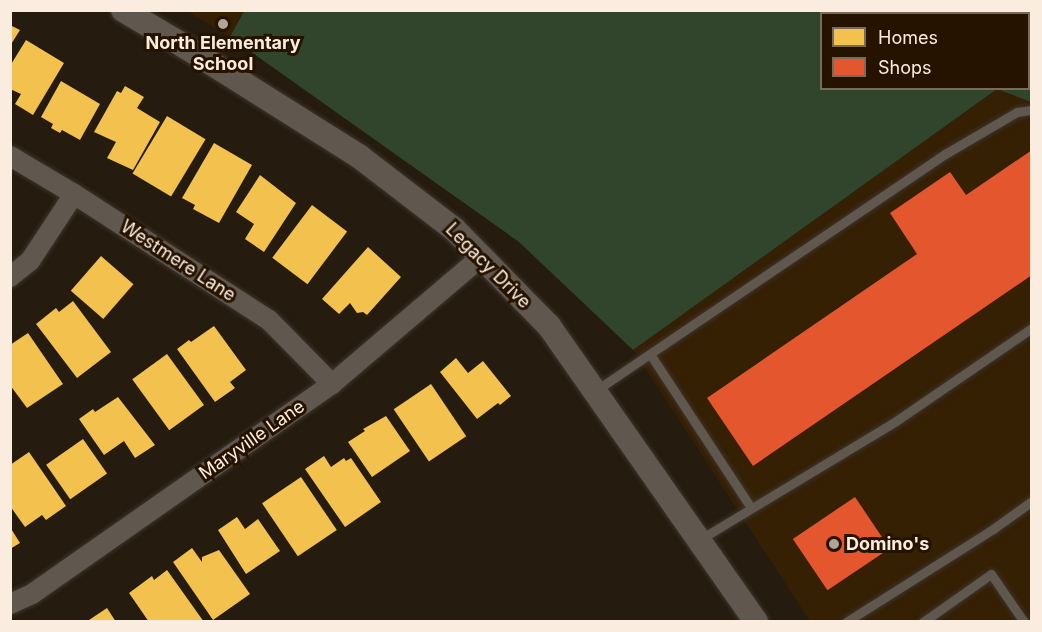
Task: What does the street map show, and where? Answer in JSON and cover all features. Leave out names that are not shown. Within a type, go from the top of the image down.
[{"type":"street","name":"Legacy Drive","points":[[123,10],[360,157],[453,229],[549,326],[756,621]]},
{"type":"street","name":"Westmere Lane","points":[[10,156],[74,194],[269,320],[332,384]]},
{"type":"street","points":[[10,277],[30,261],[74,194]]},
{"type":"street","name":"Maryville Lane","points":[[10,604],[32,594],[332,384],[482,257]]},
{"type":"lane","points":[[595,391],[945,154],[1017,112],[1032,110]]},
{"type":"lane","points":[[699,540],[896,421],[1032,328]]},
{"type":"lane","points":[[650,354],[751,508]]},
{"type":"lane","points":[[846,621],[993,529],[1032,501]]},
{"type":"lane","points":[[924,621],[991,574],[1024,621]]},
{"type":"shaded area","name":"North Elementary School","points":[[187,11],[244,11],[230,37]]},
{"type":"shaded area","points":[[996,90],[1031,102],[1031,621],[810,621],[633,350]]},
{"type":"green space","points":[[244,11],[1031,11],[1031,102],[1000,90],[1030,90],[1030,12],[820,12],[820,90],[996,90],[633,350],[519,242],[230,37]]},
{"type":"building: Homes","points":[[10,25],[20,30],[10,46]]},
{"type":"building: Homes","points":[[26,40],[64,63],[33,115],[15,104],[21,94],[10,89],[10,66]]},
{"type":"building: Homes","points":[[61,81],[100,104],[80,140],[62,130],[60,133],[51,128],[53,124],[41,117]]},
{"type":"building: Homes","points":[[125,86],[144,97],[137,108],[160,122],[133,170],[107,158],[116,142],[94,132],[117,91],[121,93]]},
{"type":"building: Homes","points":[[167,116],[206,139],[171,197],[132,173]]},
{"type":"building: Homes","points":[[214,143],[252,165],[219,223],[193,209],[195,205],[182,198]]},
{"type":"building: Homes","points":[[260,175],[296,203],[264,252],[245,239],[254,224],[236,212]]},
{"type":"building: Homes","points":[[312,205],[347,231],[307,284],[272,258]]},
{"type":"building: Homes","points":[[368,247],[401,277],[367,315],[363,312],[357,313],[350,303],[339,314],[322,299]]},
{"type":"building: Homes","points":[[101,256],[133,284],[103,319],[71,291]]},
{"type":"building: Homes","points":[[73,301],[111,352],[77,378],[36,324],[56,308],[59,312]]},
{"type":"building: Homes","points":[[214,326],[246,370],[230,382],[235,388],[215,402],[177,349]]},
{"type":"building: Homes","points":[[28,333],[63,384],[27,408],[10,385],[10,345]]},
{"type":"building: Homes","points":[[167,354],[204,405],[169,430],[132,379]]},
{"type":"building: Homes","points":[[456,358],[468,373],[483,361],[511,396],[477,419],[440,372]]},
{"type":"building: Homes","points":[[431,384],[466,436],[429,461],[394,409]]},
{"type":"building: Homes","points":[[118,397],[155,445],[135,458],[124,441],[104,455],[79,419],[93,409],[95,412]]},
{"type":"building: Homes","points":[[386,416],[410,451],[372,477],[348,442],[365,431],[363,429]]},
{"type":"building: Homes","points":[[83,439],[107,473],[70,499],[46,465]]},
{"type":"building: Homes","points":[[29,452],[66,506],[46,520],[42,515],[25,527],[10,506],[10,465]]},
{"type":"building: Homes","points":[[324,456],[331,467],[344,458],[346,461],[351,458],[381,502],[345,527],[305,469]]},
{"type":"building: Homes","points":[[301,477],[337,530],[298,556],[262,503]]},
{"type":"building: Homes","points":[[237,517],[245,529],[258,519],[280,551],[246,574],[218,530]]},
{"type":"building: Homes","points":[[10,527],[20,543],[10,549]]},
{"type":"building: Homes","points":[[192,548],[202,562],[202,557],[219,550],[250,594],[213,620],[173,562]]},
{"type":"building: Homes","points":[[167,570],[204,622],[149,622],[129,593],[152,576],[154,580]]},
{"type":"building: Homes","points":[[107,608],[116,622],[86,622]]},
{"type":"building: Shops","points":[[1032,150],[1032,275],[753,466],[707,398],[917,254],[890,213],[950,172],[966,195]]},
{"type":"building: Shops","points":[[855,497],[890,548],[827,590],[793,539]]},
{"type":"place","name":"North Elementary School","points":[[223,24]]},
{"type":"place","name":"Domino's","points":[[834,544]]}]
